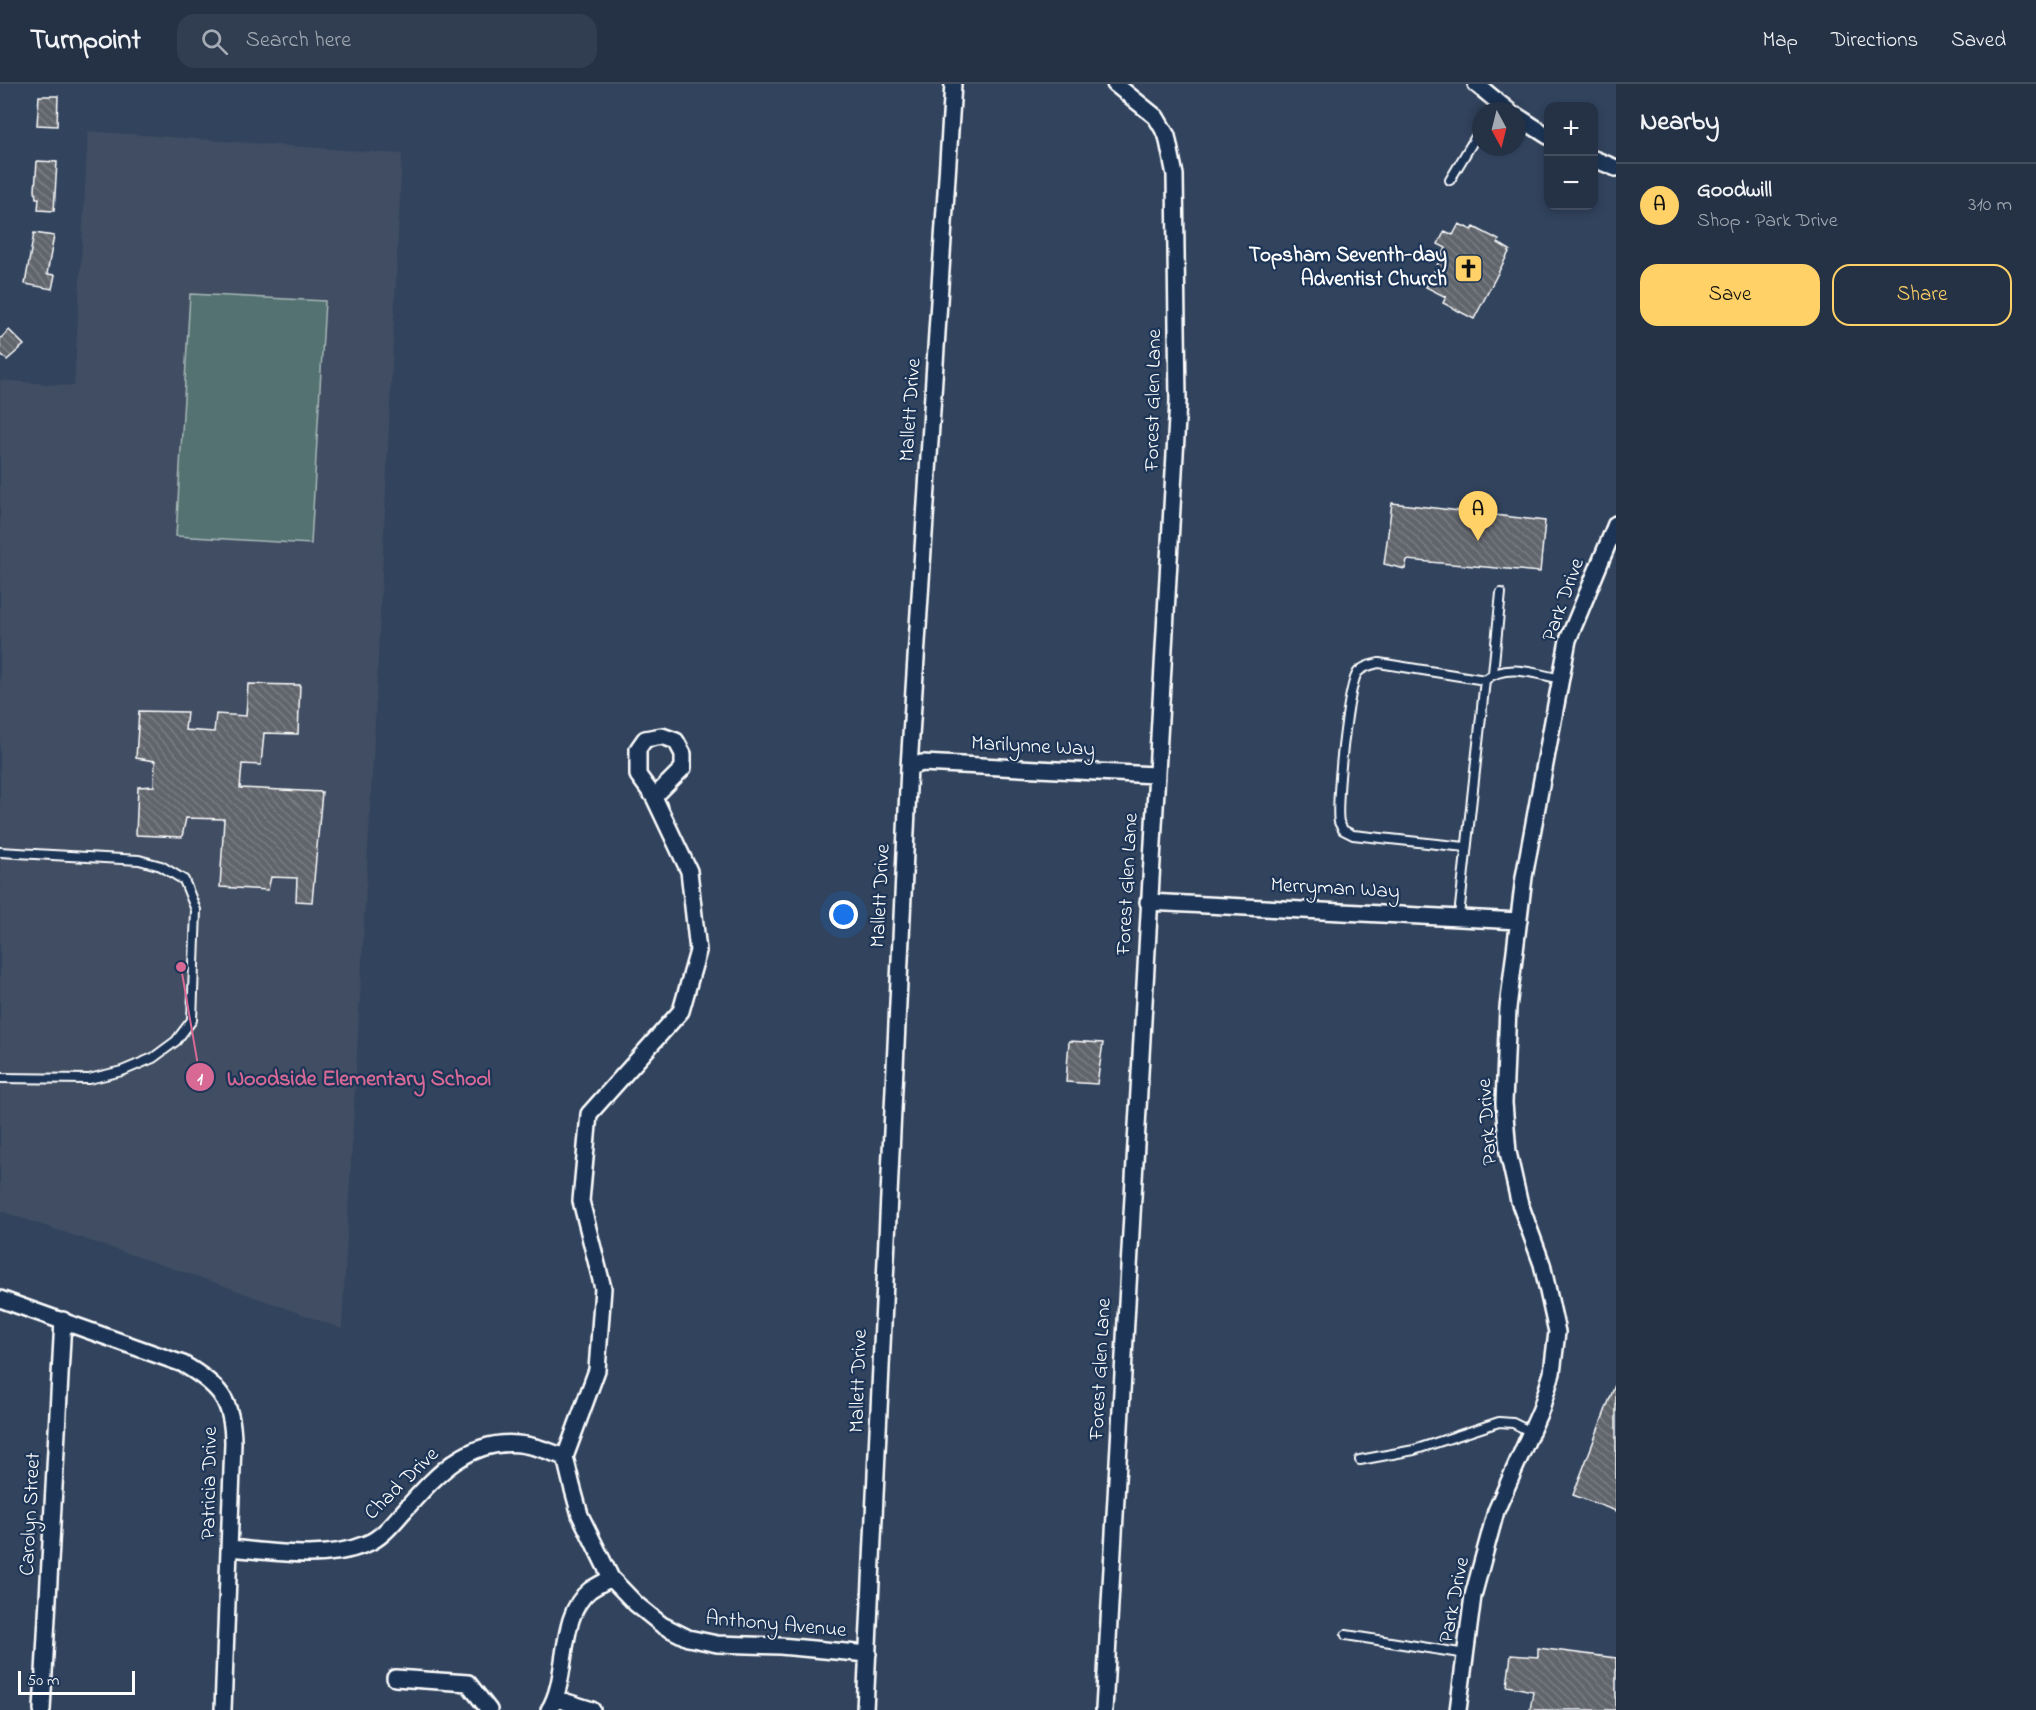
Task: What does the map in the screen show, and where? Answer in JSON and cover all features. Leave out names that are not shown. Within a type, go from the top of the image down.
[{"type":"street","name":"Mallett Drive","points":[[865,1710],[909,767],[953,84]]},
{"type":"street","name":"Forest Glen Lane","points":[[1104,1710],[1155,775],[1178,401],[1175,175],[1167,136],[1156,117],[1114,84]]},
{"type":"street","points":[[1476,84],[1495,102]]},
{"type":"street","points":[[1526,122],[1544,133]]},
{"type":"street","points":[[1598,161],[1616,168]]},
{"type":"street","name":"Park Drive","points":[[1458,1710],[1473,1596],[1497,1511],[1531,1432],[1552,1373],[1557,1332],[1542,1264],[1519,1201],[1508,1152],[1504,1103],[1508,1008],[1524,877],[1568,640],[1616,524]]},
{"type":"street","name":"Marilynne Way","points":[[909,767],[922,763],[1155,775]]},
{"type":"street","points":[[566,1456],[597,1370],[603,1288],[581,1201],[589,1114],[681,1011],[698,951],[688,871],[654,797]]},
{"type":"street","name":"Merryman Way","points":[[1148,902],[1459,916],[1519,921]]},
{"type":"street","name":"Patricia Drive","points":[[0,1299],[183,1364],[207,1378],[226,1400],[233,1421],[223,1710]]},
{"type":"street","name":"Carolyn Street","points":[[42,1710],[63,1320]]},
{"type":"street","name":"Chad Drive","points":[[230,1548],[290,1553],[352,1549],[369,1544],[387,1530],[437,1474],[478,1447],[525,1444],[566,1456]]},
{"type":"street","name":"Anthony Avenue","points":[[566,1456],[580,1515],[610,1578],[636,1604],[662,1625],[688,1638],[717,1644],[780,1646],[868,1654]]},
{"type":"street","points":[[592,1710],[553,1704],[570,1622],[588,1592],[610,1578]]},
{"type":"street","points":[[395,1678],[468,1683],[489,1710]]},
{"type":"lane","points":[[1450,180],[1472,143]]},
{"type":"lane","points":[[1493,673],[1501,593]]},
{"type":"lane","points":[[1465,847],[1353,835],[1343,830],[1339,822],[1339,806],[1345,729],[1351,688],[1357,672],[1367,666],[1379,663],[1485,680]]},
{"type":"lane","points":[[1459,916],[1485,680],[1493,673],[1507,670],[1561,679]]},
{"type":"lane","points":[[0,852],[139,860],[161,866],[184,880],[196,910],[192,1020],[176,1041],[153,1058],[122,1071],[89,1079],[0,1078]]},
{"type":"lane","points":[[1360,1460],[1414,1450],[1499,1422],[1513,1423],[1531,1432]]},
{"type":"lane","points":[[1346,1635],[1466,1654]]},
{"type":"shaded area","points":[[88,131],[402,154],[375,723],[342,1329],[216,1283],[0,1211],[0,380],[74,386]]},
{"type":"green space","points":[[190,294],[325,301],[311,544],[176,536]]},
{"type":"building","points":[[39,96],[58,96],[57,126],[37,125]]},
{"type":"building","points":[[37,161],[57,162],[54,211],[38,210],[39,198],[36,198],[35,190]]},
{"type":"building","name":"Topsham Seventh-day Adventist Church","points":[[1459,224],[1472,230],[1474,227],[1499,240],[1498,243],[1510,250],[1474,319],[1443,303],[1446,297],[1426,287],[1446,248],[1438,244],[1445,231],[1453,235]]},
{"type":"building","points":[[34,233],[54,236],[47,274],[55,275],[52,289],[25,284]]},
{"type":"building","points":[[9,330],[24,345],[7,360],[0,353],[0,339]]},
{"type":"building","points":[[1392,503],[1545,521],[1540,572],[1407,560],[1405,569],[1384,564]]},
{"type":"building","points":[[248,684],[300,685],[298,734],[264,733],[261,765],[242,764],[240,788],[322,792],[312,902],[296,901],[297,878],[271,877],[268,890],[220,887],[224,819],[186,818],[182,837],[136,835],[138,787],[154,786],[155,761],[136,758],[139,711],[187,712],[185,730],[214,732],[216,714],[246,716]]},
{"type":"building","points":[[1069,1041],[1103,1043],[1097,1084],[1066,1082]]},
{"type":"building","points":[[1616,1385],[1616,1511],[1573,1495]]},
{"type":"building","points":[[1538,1648],[1616,1658],[1616,1710],[1530,1710],[1533,1691],[1507,1686],[1511,1655],[1538,1657]]},
{"type":"place","name":"Topsham Seventh-day Adventist Church","points":[[1468,268]]},
{"type":"place","name":"Goodwill","points":[[1478,541]]},
{"type":"place","name":"Woodside Elementary School","points":[[181,967]]}]
